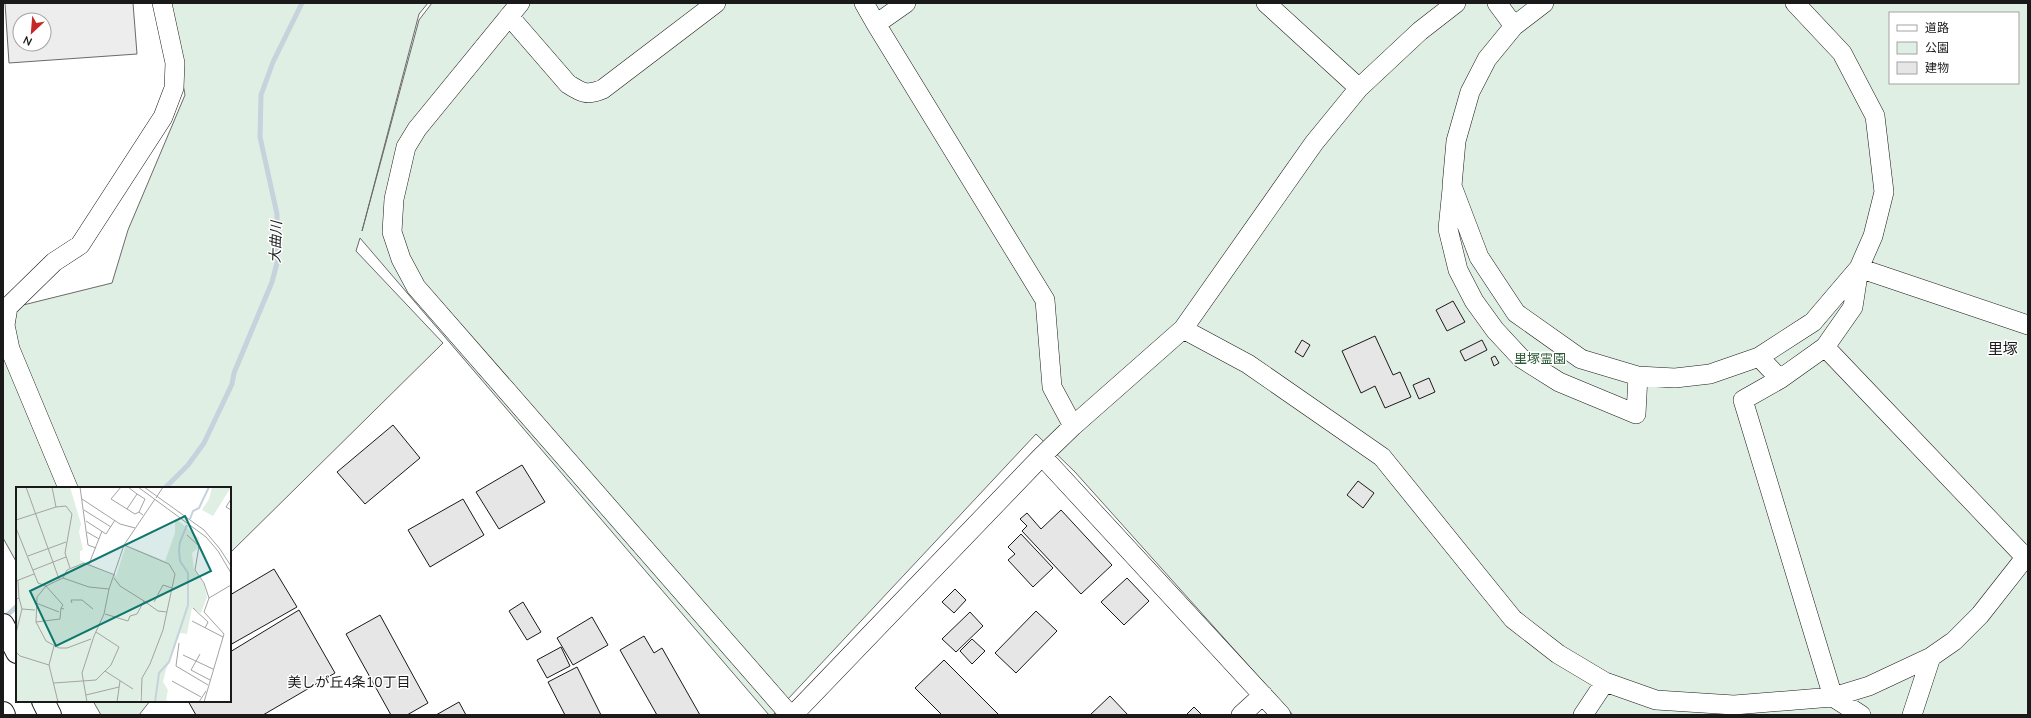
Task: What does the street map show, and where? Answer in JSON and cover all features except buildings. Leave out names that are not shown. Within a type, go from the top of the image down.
[{"type":"main road","points":[[3,625],[16,650]]},
{"type":"main road","points":[[44,702],[50,715]]},
{"type":"street","points":[[68,487],[10,349],[5,325],[8,307],[54,262],[80,245],[163,118],[174,88],[175,63],[162,3]]},
{"type":"street","points":[[716,3],[603,88],[592,94],[580,92],[568,84],[515,10],[417,130],[406,147],[394,199],[392,232],[401,259],[416,287],[791,715],[1042,456],[1073,426],[1183,328],[1314,143],[1360,88],[1420,32],[1456,3]]},
{"type":"street","points":[[864,3],[1045,300],[1052,387],[1073,426]]},
{"type":"street","points":[[876,24],[906,3]]},
{"type":"street","points":[[1266,3],[1360,88]]},
{"type":"street","points":[[1497,3],[1514,26]]},
{"type":"street","points":[[1544,3],[1514,26],[1487,59],[1470,92],[1456,141],[1448,229],[1458,270],[1474,301],[1494,330],[1521,358],[1559,382],[1636,414],[1638,376]]},
{"type":"street","points":[[1794,3],[1842,53],[1876,116],[1884,192],[1872,236],[1859,268],[1854,307],[1825,347],[1780,379],[1743,400],[1833,697],[1861,715]]},
{"type":"street","points":[[1452,186],[1479,257],[1516,313],[1581,359],[1638,376],[1675,378],[1710,374],[1759,357],[1812,322],[1859,268]]},
{"type":"street","points":[[1859,268],[2028,325]]},
{"type":"street","points":[[1494,330],[1516,313]]},
{"type":"street","points":[[1183,328],[1248,364],[1382,457],[1513,619],[1558,654],[1605,682],[1655,707],[1734,705],[1833,697],[1869,686],[1931,657],[1954,640],[1980,614],[2027,556],[1825,347]]},
{"type":"street","points":[[1759,357],[1780,379]]},
{"type":"street","points":[[1042,456],[1281,715]]},
{"type":"street","points":[[1912,715],[1931,657]]},
{"type":"street","points":[[1583,715],[1605,682]]},
{"type":"street","points":[[1241,715],[1263,695]]},
{"type":"green space","name":"里塚霊園","points":[[169,3],[428,3],[419,14],[362,231],[419,20],[432,3],[2028,3],[2028,715],[1293,715],[1075,472],[1036,434],[773,715],[769,715],[360,238],[356,251],[443,343],[231,552],[231,487],[16,487],[16,561],[3,538],[3,310],[112,283],[128,230],[185,95]]},
{"type":"green space","points":[[94,702],[149,702],[139,715],[101,715]]},
{"type":"shaded area","points":[[5,3],[133,3],[137,54],[9,63]]},
{"type":"waterway","name":"大曲川","points":[[166,487],[188,465],[204,443],[232,384],[234,373],[272,282],[277,263],[277,214],[260,137],[261,95],[273,62],[302,3]]},
{"type":"waterway","name":"大曲川","points":[[3,619],[16,607]]},
{"type":"district","name":"里塚","points":[[2003,349]]},
{"type":"district","name":"美しが丘4条10丁目","points":[[349,682]]}]
